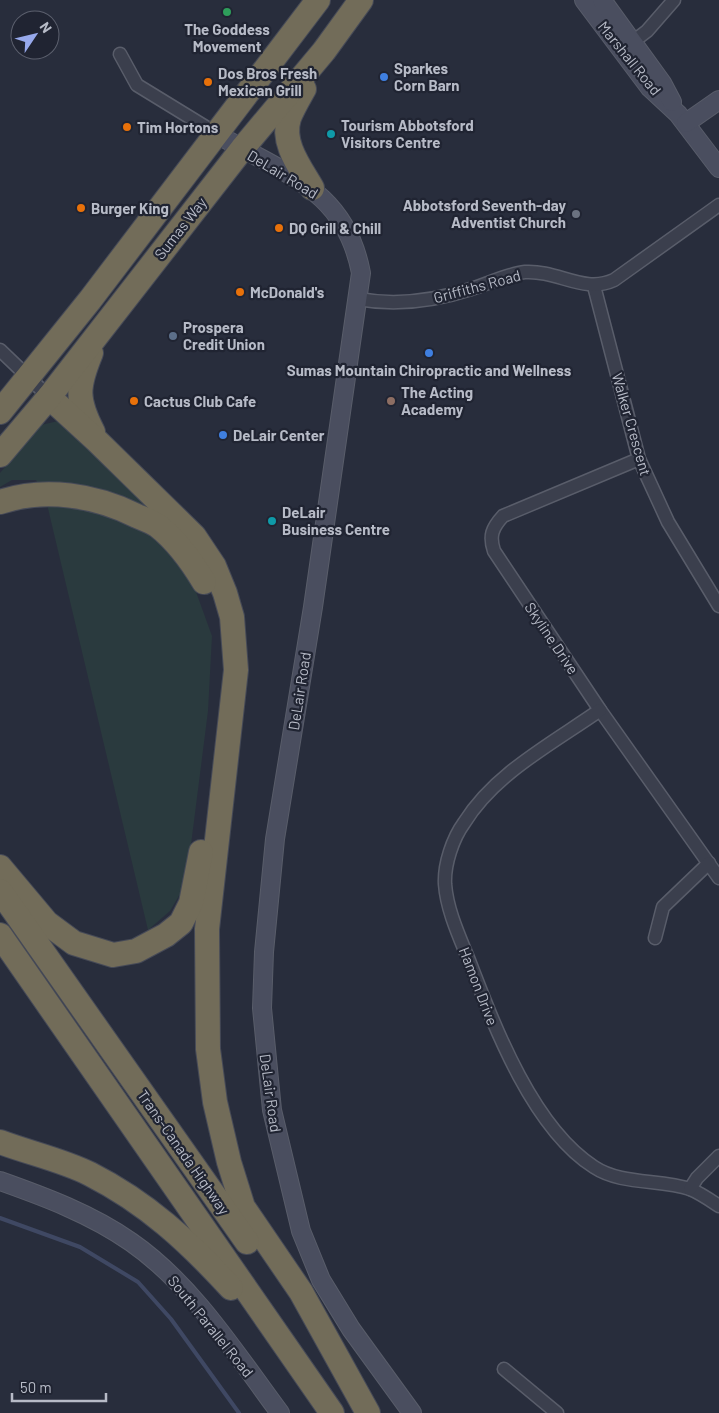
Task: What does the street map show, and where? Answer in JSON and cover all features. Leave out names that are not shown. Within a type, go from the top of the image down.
[{"type":"highway","name":"Sumas Way","points":[[0,412],[15,389],[90,300],[318,0]]},
{"type":"highway","name":"Sumas Way","points":[[0,455],[49,398],[102,326],[242,150],[324,51],[361,0]]},
{"type":"highway","points":[[242,150],[244,130],[248,121],[291,64],[303,21]]},
{"type":"highway","points":[[312,188],[293,154],[288,140],[288,128],[289,118],[324,51]]},
{"type":"highway","points":[[97,440],[82,410],[79,392],[82,374],[102,326]]},
{"type":"highway","points":[[49,398],[97,440],[194,536],[214,566],[232,617],[236,670],[207,929],[208,1049],[216,1102],[229,1162],[243,1207],[301,1292],[368,1413]]},
{"type":"highway","points":[[0,502],[16,497],[52,493],[85,497],[122,508],[157,526],[192,560],[209,591],[218,623],[222,658],[215,735],[197,880],[191,903],[181,923],[166,935],[136,951],[114,955],[74,943],[46,923],[0,867]]},
{"type":"highway","name":"Trans-Canada Highway","points":[[0,892],[368,1413]]},
{"type":"highway","name":"Trans-Canada Highway","points":[[0,935],[332,1413]]},
{"type":"highway","points":[[0,1142],[88,1174],[142,1205],[174,1229],[234,1292],[332,1413]]},
{"type":"street","name":"Marshall Road","points":[[584,0],[662,83],[682,118],[719,168]]},
{"type":"street","name":"Marshall Road","points":[[602,0],[627,46]]},
{"type":"street","points":[[627,46],[647,31],[674,0]]},
{"type":"street","name":"DeLair Road","points":[[120,54],[137,85],[242,150],[312,188],[331,206],[356,248],[361,273],[358,299],[313,607],[275,839],[264,952],[262,1008],[272,1110],[301,1231],[321,1280],[351,1330],[412,1413]]},
{"type":"street","points":[[682,118],[719,100]]},
{"type":"street","points":[[594,286],[614,280],[719,205]]},
{"type":"street","name":"Griffiths Road","points":[[358,299],[401,304],[462,292],[522,272],[551,273],[594,286]]},
{"type":"street","name":"Walker Crescent","points":[[594,286],[639,459],[668,522],[719,606]]},
{"type":"street","points":[[0,350],[15,389],[49,398]]},
{"type":"street","name":"Skyline Drive","points":[[639,459],[503,516],[494,526],[491,540],[494,551],[600,710],[719,878]]},
{"type":"street","name":"Hamon Drive","points":[[600,710],[512,771],[487,793],[463,823],[451,851],[445,883],[454,922],[492,1021],[517,1070],[556,1133],[577,1154],[595,1168],[616,1176],[690,1190],[719,1206]]},
{"type":"street","points":[[655,938],[662,907],[708,862]]},
{"type":"street","points":[[690,1190],[697,1178],[719,1156]]},
{"type":"street","name":"South Parallel Road","points":[[0,1181],[89,1217],[138,1248],[174,1278],[217,1328],[280,1413]]},
{"type":"street","points":[[504,1369],[556,1413]]},
{"type":"shaded area","points":[[58,421],[150,505],[162,546],[191,578],[212,636],[208,711],[186,884],[170,911],[148,930],[46,500],[36,480],[12,480],[0,487],[0,473],[41,425]]},
{"type":"waterway","points":[[0,1218],[80,1247],[138,1282],[171,1319],[239,1413]]},
{"type":"place","name":"The Goddess Movement","points":[[227,12]]},
{"type":"place","name":"Sparkes Corn Barn","points":[[384,77]]},
{"type":"place","name":"Dos Bros Fresh Mexican Grill","points":[[208,82]]},
{"type":"place","name":"Tim Hortons","points":[[127,127]]},
{"type":"place","name":"Tourism Abbotsford Visitors Centre","points":[[331,134]]},
{"type":"place","name":"Burger King","points":[[81,208]]},
{"type":"place","name":"Abbotsford Seventh-day Adventist Church","points":[[576,214]]},
{"type":"place","name":"DQ Grill & Chill","points":[[279,228]]},
{"type":"place","name":"McDonald's","points":[[240,292]]},
{"type":"place","name":"Prospera Credit Union","points":[[173,336]]},
{"type":"place","name":"Sumas Mountain Chiropractic and Wellness","points":[[429,353]]},
{"type":"place","name":"Cactus Club Cafe","points":[[134,401]]},
{"type":"place","name":"The Acting Academy","points":[[391,401]]},
{"type":"place","name":"DeLair Center","points":[[223,435]]},
{"type":"place","name":"DeLair Business Centre","points":[[272,521]]}]
